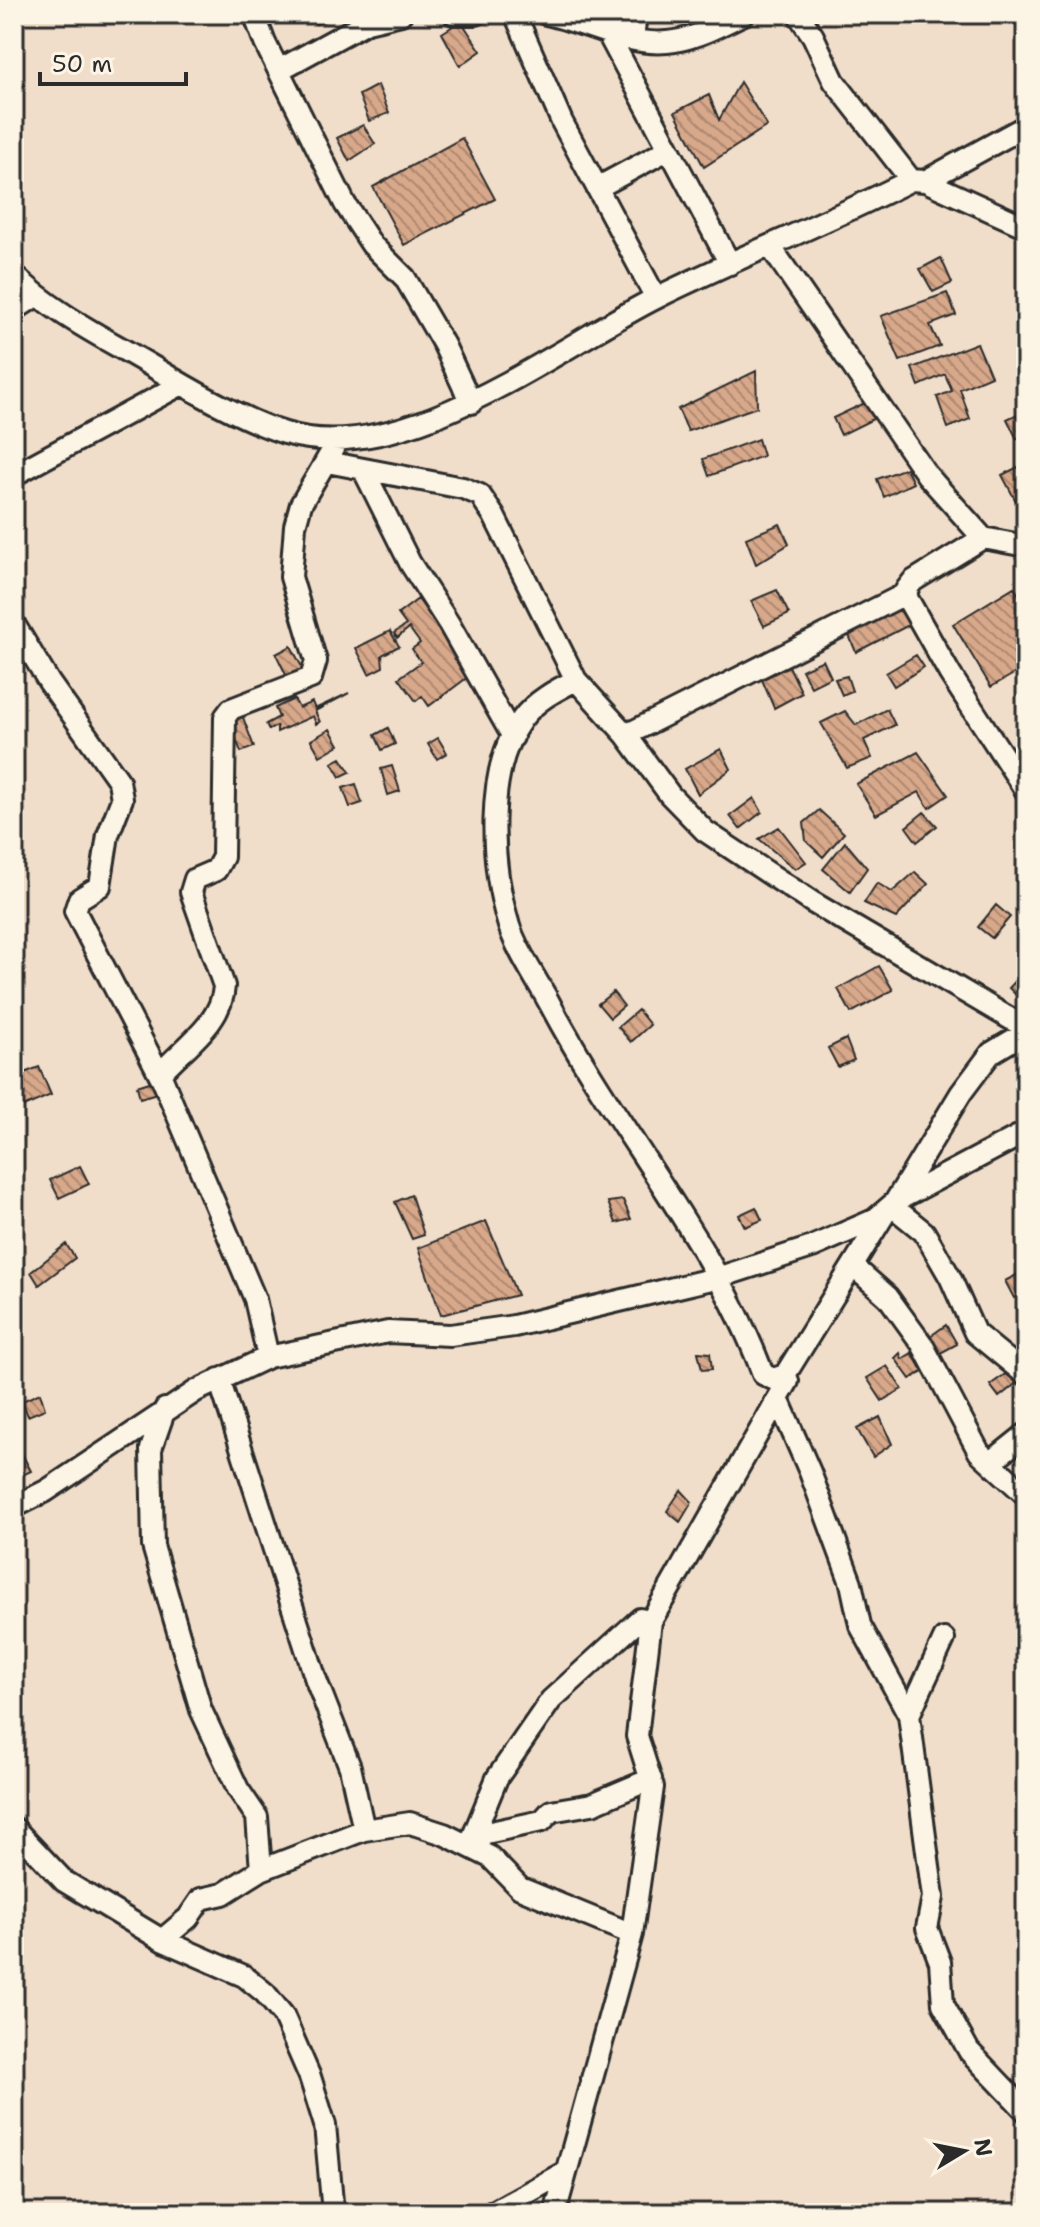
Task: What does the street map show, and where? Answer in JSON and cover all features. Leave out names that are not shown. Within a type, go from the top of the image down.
[{"type":"street","points":[[254,14],[345,204],[372,245],[405,278],[444,345],[471,403]]},
{"type":"street","points":[[279,70],[365,18],[401,14]]},
{"type":"street","points":[[454,14],[476,14]]},
{"type":"street","points":[[515,14],[562,122],[656,298]]},
{"type":"street","points":[[633,39],[636,14]]},
{"type":"street","points":[[559,15],[633,39],[668,42],[699,34],[744,14]]},
{"type":"street","points":[[798,14],[813,36],[834,81],[918,181],[1026,227]]},
{"type":"street","points":[[607,32],[730,264]]},
{"type":"street","points":[[14,275],[36,296],[182,384],[285,432],[337,438],[373,434],[471,403],[656,298],[918,181],[1026,126]]},
{"type":"street","points":[[597,188],[669,149]]},
{"type":"street","points":[[770,246],[927,475],[983,538]]},
{"type":"street","points":[[14,310],[36,296]]},
{"type":"street","points":[[14,475],[182,384]]},
{"type":"street","points":[[160,1074],[204,1029],[224,998],[224,986],[191,892],[195,879],[216,870],[223,857],[227,712],[311,678],[316,671],[291,577],[291,563],[301,504],[327,462],[337,438]]},
{"type":"street","points":[[327,462],[463,488],[480,495],[494,516],[576,680],[626,735],[670,795],[705,831],[812,902],[1026,1030],[991,1053],[961,1093],[785,1375],[773,1379],[763,1374],[720,1277],[663,1183],[577,1055],[510,928],[495,844],[495,804],[521,719],[537,703],[576,680]]},
{"type":"street","points":[[363,469],[410,563],[449,624],[513,737]]},
{"type":"street","points":[[626,735],[907,593],[913,581],[983,538],[1023,543]]},
{"type":"street","points":[[907,593],[910,606],[950,674],[1026,791]]},
{"type":"street","points":[[14,624],[49,682],[119,781],[122,799],[108,835],[100,886],[79,899],[75,911],[160,1074],[250,1285],[268,1357]]},
{"type":"street","points":[[14,1507],[46,1491],[165,1409],[219,1379],[268,1357],[388,1332],[485,1332],[720,1277],[812,1247],[1026,1132]]},
{"type":"street","points":[[891,1207],[924,1232],[950,1277],[975,1333],[1026,1375]]},
{"type":"street","points":[[853,1266],[888,1297],[913,1332],[979,1452],[1026,1495]]},
{"type":"street","points":[[555,2213],[632,1934],[653,1787],[637,1736],[651,1621],[788,1381],[785,1375]]},
{"type":"street","points":[[219,1379],[316,1680],[350,1767],[364,1830]]},
{"type":"street","points":[[778,1399],[810,1472],[851,1583],[860,1625],[909,1715],[933,1897],[927,1928],[940,1962],[943,2004],[969,2051],[1026,2111]]},
{"type":"street","points":[[165,1409],[151,1449],[153,1546],[201,1710],[238,1789],[257,1817],[261,1870]]},
{"type":"street","points":[[991,1462],[1026,1434]]},
{"type":"street","points":[[469,1846],[497,1778],[551,1700],[640,1619],[651,1621]]},
{"type":"street","points":[[909,1715],[944,1639]]},
{"type":"street","points":[[469,1846],[486,1833],[542,1821],[551,1811],[592,1804],[651,1779]]},
{"type":"street","points":[[162,1940],[188,1918],[201,1899],[223,1894],[261,1870],[364,1830],[410,1823],[490,1857],[520,1888],[632,1934]]},
{"type":"street","points":[[14,1828],[64,1881],[162,1940],[244,1976],[265,1993],[283,2015],[310,2077],[325,2125],[333,2213]]},
{"type":"street","points":[[491,2213],[565,2172]]},
{"type":"building","points":[[310,14],[343,14],[316,24]]},
{"type":"building","points":[[461,21],[481,51],[460,66],[442,33]]},
{"type":"building","points":[[740,82],[767,126],[704,167],[675,112],[709,95],[719,120]]},
{"type":"building","points":[[378,85],[389,113],[369,121],[359,95]]},
{"type":"building","points":[[363,125],[375,144],[349,161],[337,138]]},
{"type":"building","points":[[462,138],[495,199],[404,245],[373,187]]},
{"type":"building","points":[[941,258],[952,283],[933,292],[920,269]]},
{"type":"building","points":[[947,293],[956,315],[930,325],[940,346],[900,361],[881,316]]},
{"type":"building","points":[[977,343],[991,376],[960,389],[970,419],[948,428],[937,397],[952,391],[945,374],[919,386],[912,368]]},
{"type":"building","points":[[756,371],[757,407],[688,431],[678,409]]},
{"type":"building","points":[[869,401],[879,416],[841,435],[833,418]]},
{"type":"building","points":[[1026,410],[1026,434],[1017,439],[1007,419]]},
{"type":"building","points":[[758,439],[763,456],[709,476],[703,459]]},
{"type":"building","points":[[1026,463],[1026,520],[1002,475]]},
{"type":"building","points":[[906,468],[913,483],[884,497],[877,479]]},
{"type":"building","points":[[780,524],[789,544],[756,564],[746,538]]},
{"type":"building","points":[[1014,587],[1026,607],[1026,683],[1019,671],[991,687],[953,624]]},
{"type":"building","points":[[777,590],[789,614],[764,626],[751,601]]},
{"type":"building","points":[[418,599],[472,674],[429,706],[422,696],[416,701],[399,678],[421,662],[412,649],[420,643],[409,628],[397,638],[394,633],[406,625],[398,614]]},
{"type":"building","points":[[899,605],[909,625],[856,652],[848,633]]},
{"type":"building","points":[[390,631],[399,646],[382,655],[383,667],[369,674],[356,648]]},
{"type":"building","points":[[291,646],[303,669],[287,677],[276,654]]},
{"type":"building","points":[[916,655],[924,667],[894,686],[886,673]]},
{"type":"building","points":[[823,660],[831,677],[811,687],[802,670]]},
{"type":"building","points":[[787,662],[802,693],[774,708],[760,675]]},
{"type":"building","points":[[847,676],[852,691],[842,695],[835,679]]},
{"type":"building","points":[[349,693],[315,711],[320,722],[316,724],[313,716],[277,732],[277,726],[269,730],[266,724],[279,717],[275,708],[294,699],[299,708],[312,702],[315,709]]},
{"type":"building","points":[[887,709],[895,725],[864,740],[872,758],[847,768],[821,723],[845,711],[856,725]]},
{"type":"building","points":[[241,712],[254,747],[241,752],[228,717]]},
{"type":"building","points":[[388,728],[395,744],[382,750],[375,735]]},
{"type":"building","points":[[330,729],[339,745],[320,756],[311,740]]},
{"type":"building","points":[[438,738],[447,753],[437,759],[428,744]]},
{"type":"building","points":[[721,749],[731,769],[698,794],[685,769]]},
{"type":"building","points":[[918,752],[948,795],[929,808],[919,792],[876,815],[856,784]]},
{"type":"building","points":[[341,758],[350,772],[340,777],[332,763]]},
{"type":"building","points":[[392,766],[400,791],[388,795],[381,769]]},
{"type":"building","points":[[356,784],[362,803],[350,807],[343,788]]},
{"type":"building","points":[[754,798],[762,812],[740,829],[730,816]]},
{"type":"building","points":[[819,810],[844,833],[823,857],[806,841],[804,823]]},
{"type":"building","points":[[924,812],[937,826],[917,842],[906,827]]},
{"type":"building","points":[[779,827],[806,862],[795,869],[759,839]]},
{"type":"building","points":[[845,842],[867,868],[850,892],[823,869]]},
{"type":"building","points":[[915,872],[928,884],[896,918],[864,903],[877,883],[892,892]]},
{"type":"building","points":[[996,905],[1010,917],[992,938],[978,927]]},
{"type":"building","points":[[879,966],[893,990],[851,1013],[838,989]]},
{"type":"building","points":[[1026,970],[1026,997],[1022,1001],[1009,988]]},
{"type":"building","points":[[613,992],[624,1006],[610,1018],[598,1004]]},
{"type":"building","points":[[638,1010],[650,1025],[631,1042],[618,1027]]},
{"type":"building","points":[[846,1039],[854,1060],[838,1067],[828,1048]]},
{"type":"building","points":[[39,1067],[51,1095],[14,1111],[14,1077]]},
{"type":"building","points":[[162,1078],[167,1090],[140,1098],[137,1086]]},
{"type":"building","points":[[80,1166],[89,1184],[59,1198],[50,1180]]},
{"type":"building","points":[[411,1195],[424,1235],[412,1239],[395,1202]]},
{"type":"building","points":[[623,1200],[631,1219],[616,1223],[608,1202]]},
{"type":"building","points":[[756,1207],[762,1220],[745,1227],[739,1215]]},
{"type":"building","points":[[486,1221],[517,1295],[441,1315],[418,1248]]},
{"type":"building","points":[[66,1244],[75,1258],[39,1285],[31,1272]]},
{"type":"building","points":[[1026,1270],[1026,1294],[1014,1298],[1005,1281]]},
{"type":"building","points":[[946,1325],[957,1344],[935,1356],[925,1340]]},
{"type":"building","points":[[698,1352],[710,1353],[712,1369],[702,1370]]},
{"type":"building","points":[[900,1353],[902,1359],[912,1353],[923,1372],[910,1379],[895,1358]]},
{"type":"building","points":[[887,1366],[902,1389],[882,1401],[867,1378]]},
{"type":"building","points":[[1011,1370],[1018,1382],[999,1397],[990,1385]]},
{"type":"building","points":[[40,1393],[45,1409],[28,1416],[22,1401]]},
{"type":"building","points":[[880,1417],[892,1444],[873,1457],[857,1429]]},
{"type":"building","points":[[21,1452],[31,1471],[14,1479],[14,1455]]},
{"type":"building","points":[[681,1490],[692,1502],[680,1522],[667,1511]]}]
